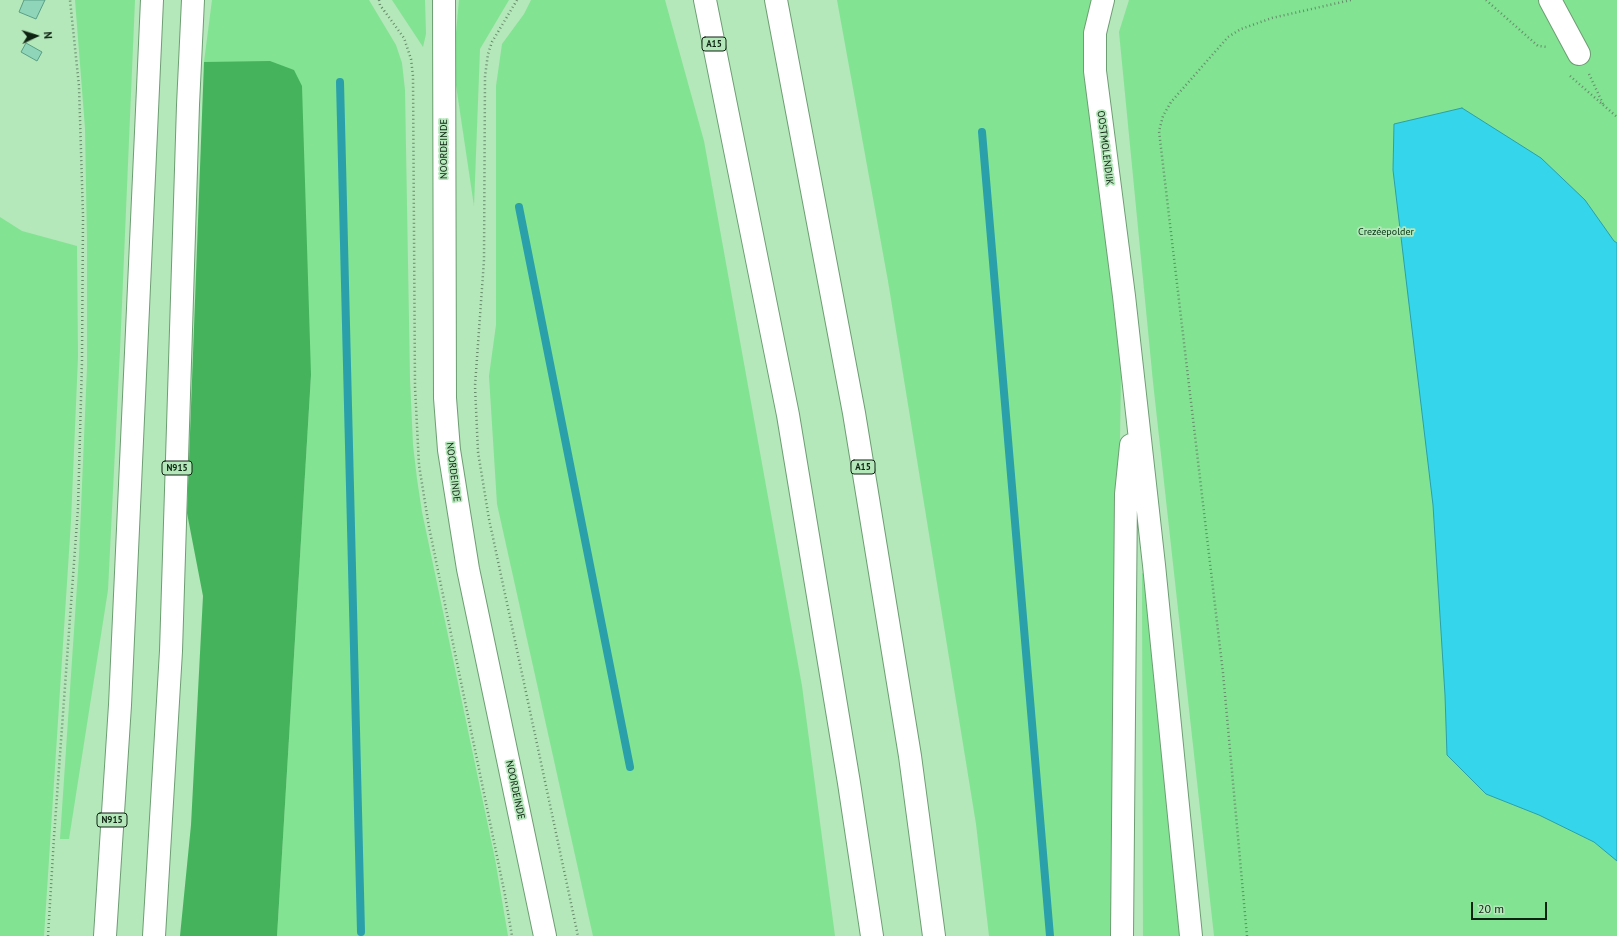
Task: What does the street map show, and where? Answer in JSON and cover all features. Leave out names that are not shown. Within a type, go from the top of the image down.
[{"type":"main road","name":"N915","points":[[104,936],[121,697],[152,0]]},
{"type":"main road","name":"N915","points":[[154,936],[171,651],[187,136],[193,0]]},
{"type":"main road","name":"NOORDEINDE","points":[[444,0],[445,390],[449,450],[468,569],[546,936]]},
{"type":"main road","name":"A15","points":[[705,0],[788,415],[849,783],[872,936]]},
{"type":"main road","name":"A15","points":[[776,0],[854,413],[910,756],[934,936]]},
{"type":"main road","name":"OOSTMOLENDIJK","points":[[1103,0],[1095,33],[1095,71],[1124,296],[1136,403]]},
{"type":"main road","points":[[1550,0],[1579,54]]},
{"type":"main road","points":[[1122,936],[1126,494],[1136,403]]},
{"type":"main road","points":[[1136,403],[1154,565],[1191,936]]},
{"type":"path","points":[[48,936],[54,829],[78,508],[82,362],[83,216],[80,116],[79,86],[70,0]]},
{"type":"path","points":[[517,0],[492,42],[484,76],[484,260],[475,386],[478,452],[489,519],[578,936]]},
{"type":"path","points":[[1247,936],[1223,673],[1159,131],[1163,116],[1172,102],[1228,37],[1241,29],[1272,18],[1350,0]]},
{"type":"path","points":[[1486,0],[1538,46],[1550,48]]},
{"type":"path","points":[[1579,54],[1605,107]]},
{"type":"path","points":[[1567,72],[1571,78],[1617,117]]},
{"type":"green space","points":[[75,0],[135,0],[108,590],[69,839],[60,839],[79,556],[87,368],[85,128]]},
{"type":"green space","points":[[212,0],[369,0],[396,45],[402,63],[405,90],[410,379],[413,445],[417,479],[422,512],[495,859],[508,936],[277,936],[311,375],[204,62]]},
{"type":"green space","points":[[392,0],[425,0],[426,34],[423,47]]},
{"type":"green space","points":[[459,0],[509,0],[480,49],[474,206],[453,65]]},
{"type":"green space","points":[[531,0],[665,0],[704,141],[802,686],[835,936],[593,936],[497,504],[489,376],[496,325],[496,86],[502,44],[524,14]]},
{"type":"green space","points":[[837,0],[1095,0],[1087,74],[1121,370],[1113,936],[989,936],[976,824],[888,281]]},
{"type":"green space","name":"Crezéepolder","points":[[1129,0],[1617,0],[1617,936],[1214,936],[1153,382],[1119,32]]},
{"type":"green space","points":[[270,61],[294,70],[302,86],[311,375],[277,936],[180,936],[191,825],[203,596],[187,513],[204,62]]},
{"type":"green space","points":[[0,217],[22,231],[77,246],[78,357],[71,521],[44,936],[0,936]]},
{"type":"green space","points":[[1142,573],[1147,575],[1182,936],[1143,936]]},
{"type":"water","points":[[1462,108],[1541,158],[1585,200],[1614,241],[1617,243],[1617,861],[1594,842],[1539,815],[1486,794],[1447,755],[1445,695],[1433,505],[1393,170],[1394,124]]},
{"type":"building","points":[[24,0],[45,0],[36,19],[19,12]]},
{"type":"building","points":[[26,43],[42,52],[37,61],[21,52]]},
{"type":"waterway","points":[[340,82],[361,932]]},
{"type":"waterway","points":[[982,132],[1050,936]]},
{"type":"waterway","points":[[519,207],[630,767]]}]
